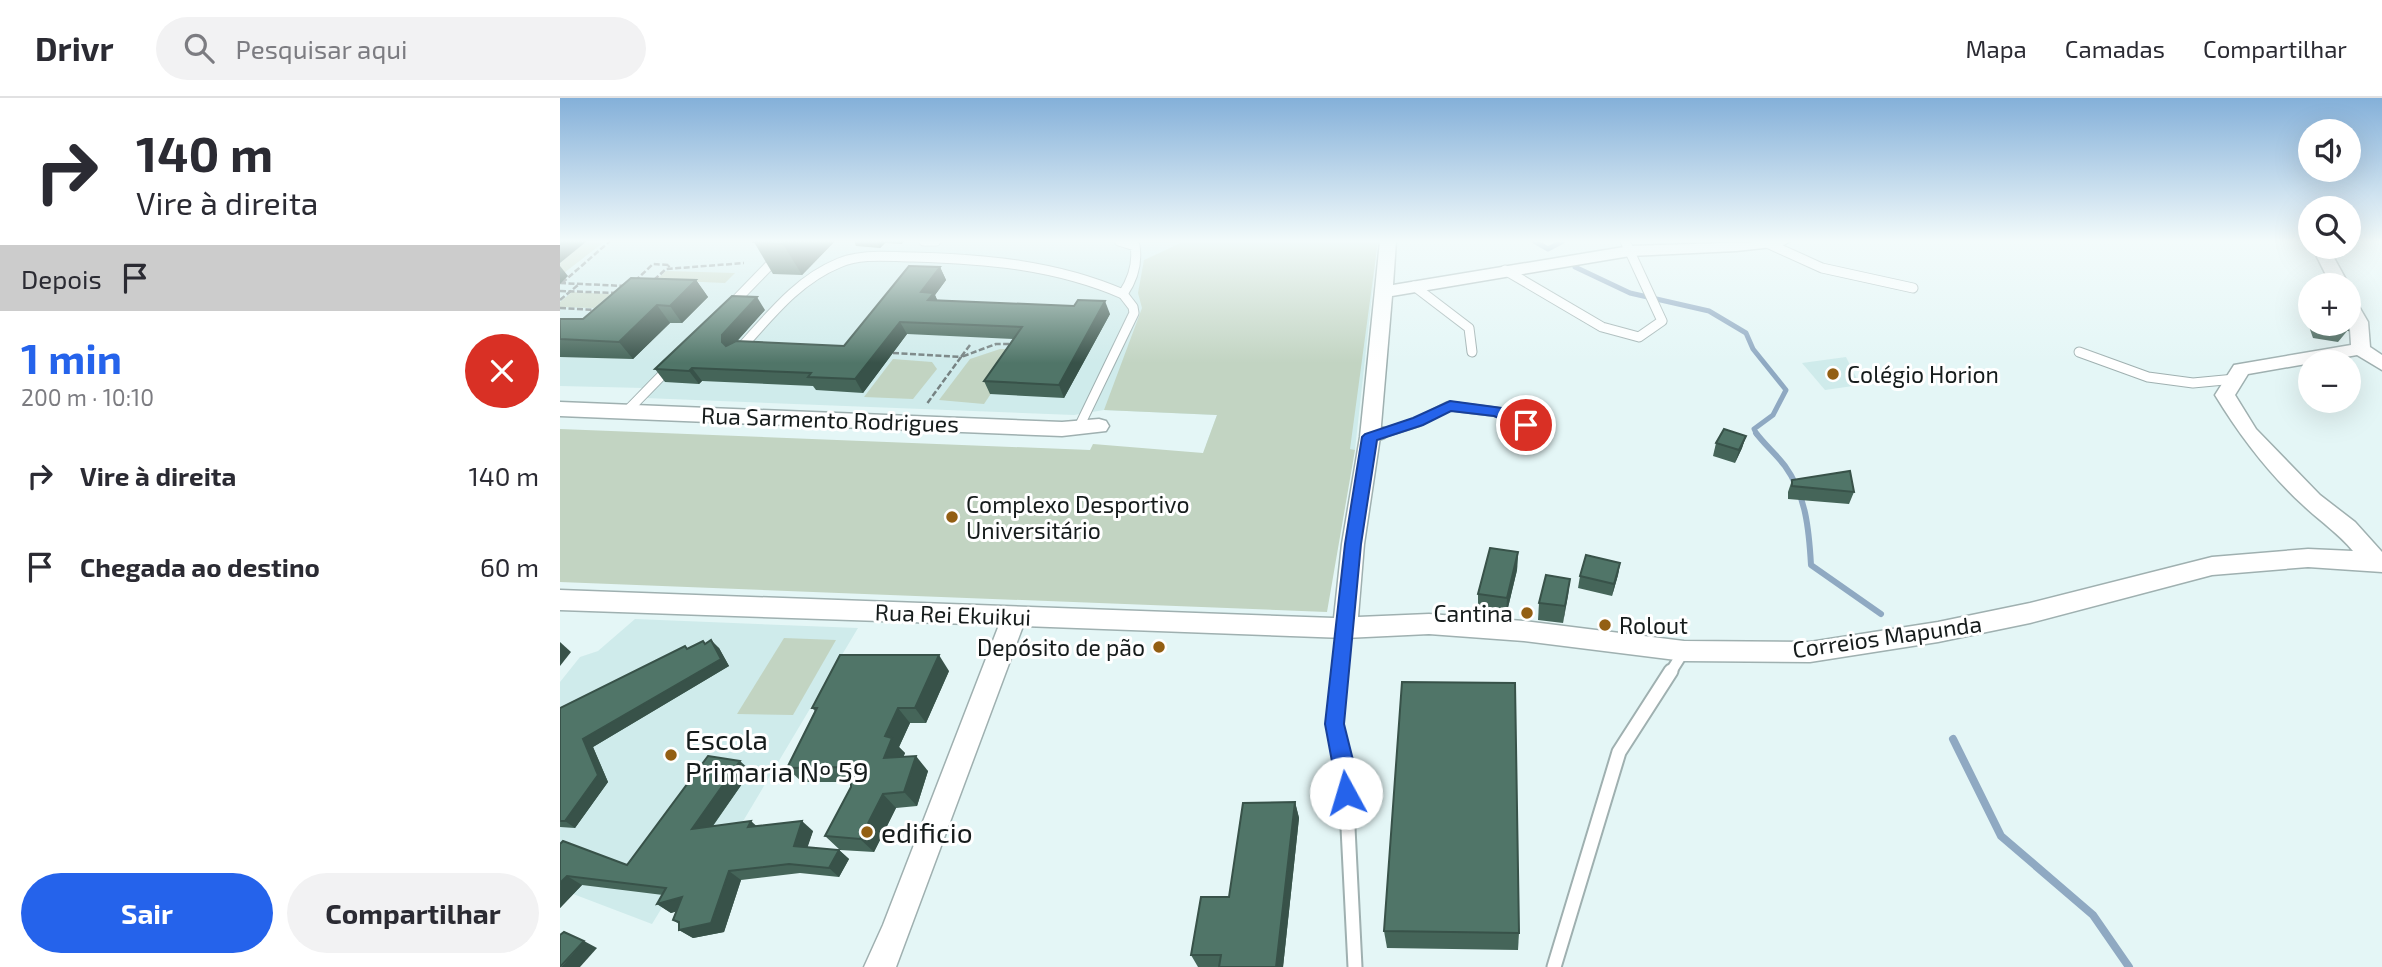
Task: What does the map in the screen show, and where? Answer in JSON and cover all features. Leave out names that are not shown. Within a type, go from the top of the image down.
[{"type":"street","points":[[1345,628],[1353,544],[1370,437],[1384,282]]},
{"type":"street","points":[[1383,292],[1439,282]]},
{"type":"street","points":[[2360,336],[2361,349]]},
{"type":"street","points":[[2379,565],[2347,528],[2312,501],[2249,434],[2225,395],[2241,369],[2361,349],[2382,364]]},
{"type":"street","name":"Rua Sarmento Rodrigues","points":[[560,409],[913,423],[1089,426]]},
{"type":"street","name":"Correios Mapunda","points":[[1345,628],[1443,625],[1524,631],[1684,651],[1810,652],[1938,632],[2030,613],[2212,566],[2308,558],[2379,565]]},
{"type":"street","name":"Rua Rei Ekuikui","points":[[560,600],[1345,628]]},
{"type":"street","points":[[880,967],[1015,616]]},
{"type":"lane","points":[[724,311],[753,282]]},
{"type":"lane","points":[[737,352],[805,282]]},
{"type":"lane","points":[[1089,426],[1133,313],[1133,307],[1123,294],[1098,282]]},
{"type":"lane","points":[[1123,294],[1132,282]]},
{"type":"lane","points":[[1525,282],[1602,327],[1639,337],[1662,321],[1644,282]]},
{"type":"lane","points":[[1880,282],[1913,288]]},
{"type":"lane","points":[[1414,286],[1469,328],[1472,352]]},
{"type":"lane","points":[[2079,352],[2148,377],[2193,383],[2235,379]]},
{"type":"lane","points":[[627,411],[676,361]]},
{"type":"lane","points":[[1370,437],[1407,426],[1450,406],[1497,412],[1526,425]]},
{"type":"lane","points":[[1345,628],[1335,724],[1345,768],[1355,967]]},
{"type":"lane","points":[[1554,967],[1619,752],[1684,651]]},
{"type":"path","points":[[629,286],[634,282]]},
{"type":"path","points":[[652,282],[661,283]]},
{"type":"path","points":[[561,283],[640,287]]},
{"type":"path","points":[[560,300],[579,284]]},
{"type":"path","points":[[589,316],[623,286]]},
{"type":"path","points":[[560,291],[623,293]]},
{"type":"path","points":[[560,308],[604,310]]},
{"type":"path","points":[[893,353],[961,357],[996,344],[1021,345]]},
{"type":"path","points":[[913,423],[970,345]]},
{"type":"shaded area","points":[[560,282],[748,282],[644,388],[560,386]]},
{"type":"shaded area","points":[[758,282],[1374,282],[1355,450],[1206,445],[1217,415],[1104,410],[1074,415],[645,398]]},
{"type":"shaded area","name":"Colégio Horion","points":[[1846,357],[1860,385],[1825,390],[1802,363]]},
{"type":"shaded area","name":"Escola Primaria Nº 59","points":[[635,619],[858,628],[739,828],[707,834],[652,924],[560,889],[560,682],[580,657],[598,651]]},
{"type":"green space","name":"Complexo Desportivo Universitário","points":[[1140,282],[1373,282],[1350,449],[1355,450],[1327,612],[560,582],[560,429],[1090,450],[1093,444],[1203,453],[1217,415],[1104,410],[1142,308],[1138,293]]},
{"type":"green space","points":[[572,292],[611,294],[594,308],[560,307],[560,302]]},
{"type":"green space","points":[[1000,349],[1021,349],[984,404],[939,400],[970,359]]},
{"type":"green space","points":[[893,359],[932,362],[937,369],[913,399],[864,397]]},
{"type":"green space","points":[[784,638],[836,640],[793,715],[737,714]]},
{"type":"building","points":[[627,282],[694,282],[670,306],[657,305],[619,342],[560,339],[560,319],[583,319]]},
{"type":"building","points":[[896,282],[929,282],[921,292],[934,293],[928,300],[1074,306],[1078,300],[1105,301],[1059,385],[984,381],[1022,327],[900,322],[855,379],[808,377],[811,373],[655,369],[732,296],[757,297],[722,335],[722,342],[726,346],[736,341],[844,346]]},
{"type":"building","points":[[1724,429],[1746,436],[1739,450],[1716,443]]},
{"type":"building","points":[[1850,471],[1854,492],[1792,486],[1792,480]]},
{"type":"building","points":[[1490,548],[1518,552],[1507,598],[1478,594]]},
{"type":"building","points":[[1586,555],[1620,563],[1614,584],[1580,576]]},
{"type":"building","points":[[1546,575],[1570,579],[1565,606],[1539,603]]},
{"type":"building","name":"Escola Primaria Nº 59","points":[[711,640],[721,659],[583,739],[598,775],[565,821],[560,821],[560,708],[685,646],[687,649]]},
{"type":"building","points":[[840,655],[939,655],[915,708],[898,708],[885,736],[892,738],[884,758],[916,756],[904,792],[883,794],[860,839],[825,836],[851,787],[851,767],[787,768],[817,708],[812,708]]},
{"type":"building","points":[[1402,682],[1515,683],[1519,933],[1384,931]]},
{"type":"building","points":[[708,756],[740,761],[692,829],[751,821],[748,827],[802,821],[794,846],[839,850],[829,868],[789,864],[729,871],[711,923],[679,930],[679,922],[673,920],[682,897],[657,904],[666,888],[567,876],[560,883],[560,844],[563,841],[627,865]]},
{"type":"building","points":[[1295,802],[1276,967],[1219,967],[1221,955],[1191,955],[1201,897],[1229,897],[1243,803]]},
{"type":"building","points":[[564,932],[584,941],[560,967],[560,935]]},
{"type":"waterway","points":[[1606,282],[1630,293],[1709,311],[1746,333],[1753,349],[1786,390],[1773,415],[1754,429],[1756,433]]},
{"type":"waterway","points":[[1756,433],[1785,466],[1798,489],[1807,526],[1811,565],[1881,614]]},
{"type":"waterway","points":[[1953,739],[2001,836],[2093,915],[2129,967]]},
{"type":"place","name":"Colégio Horion","points":[[1833,374]]},
{"type":"place","name":"Complexo Desportivo Universitário","points":[[952,517]]},
{"type":"place","name":"Cantina","points":[[1527,613]]},
{"type":"place","name":"Rolout","points":[[1605,625]]},
{"type":"place","name":"Depósito de pão","points":[[1159,647]]},
{"type":"place","name":"Escola Primaria Nº 59","points":[[671,755]]},
{"type":"place","name":"edificio","points":[[867,832]]},
{"type":"route","points":[[1346,793],[1345,768],[1335,724],[1353,544],[1370,437],[1418,422],[1441,408],[1450,406],[1483,408],[1512,417],[1526,425]]}]
